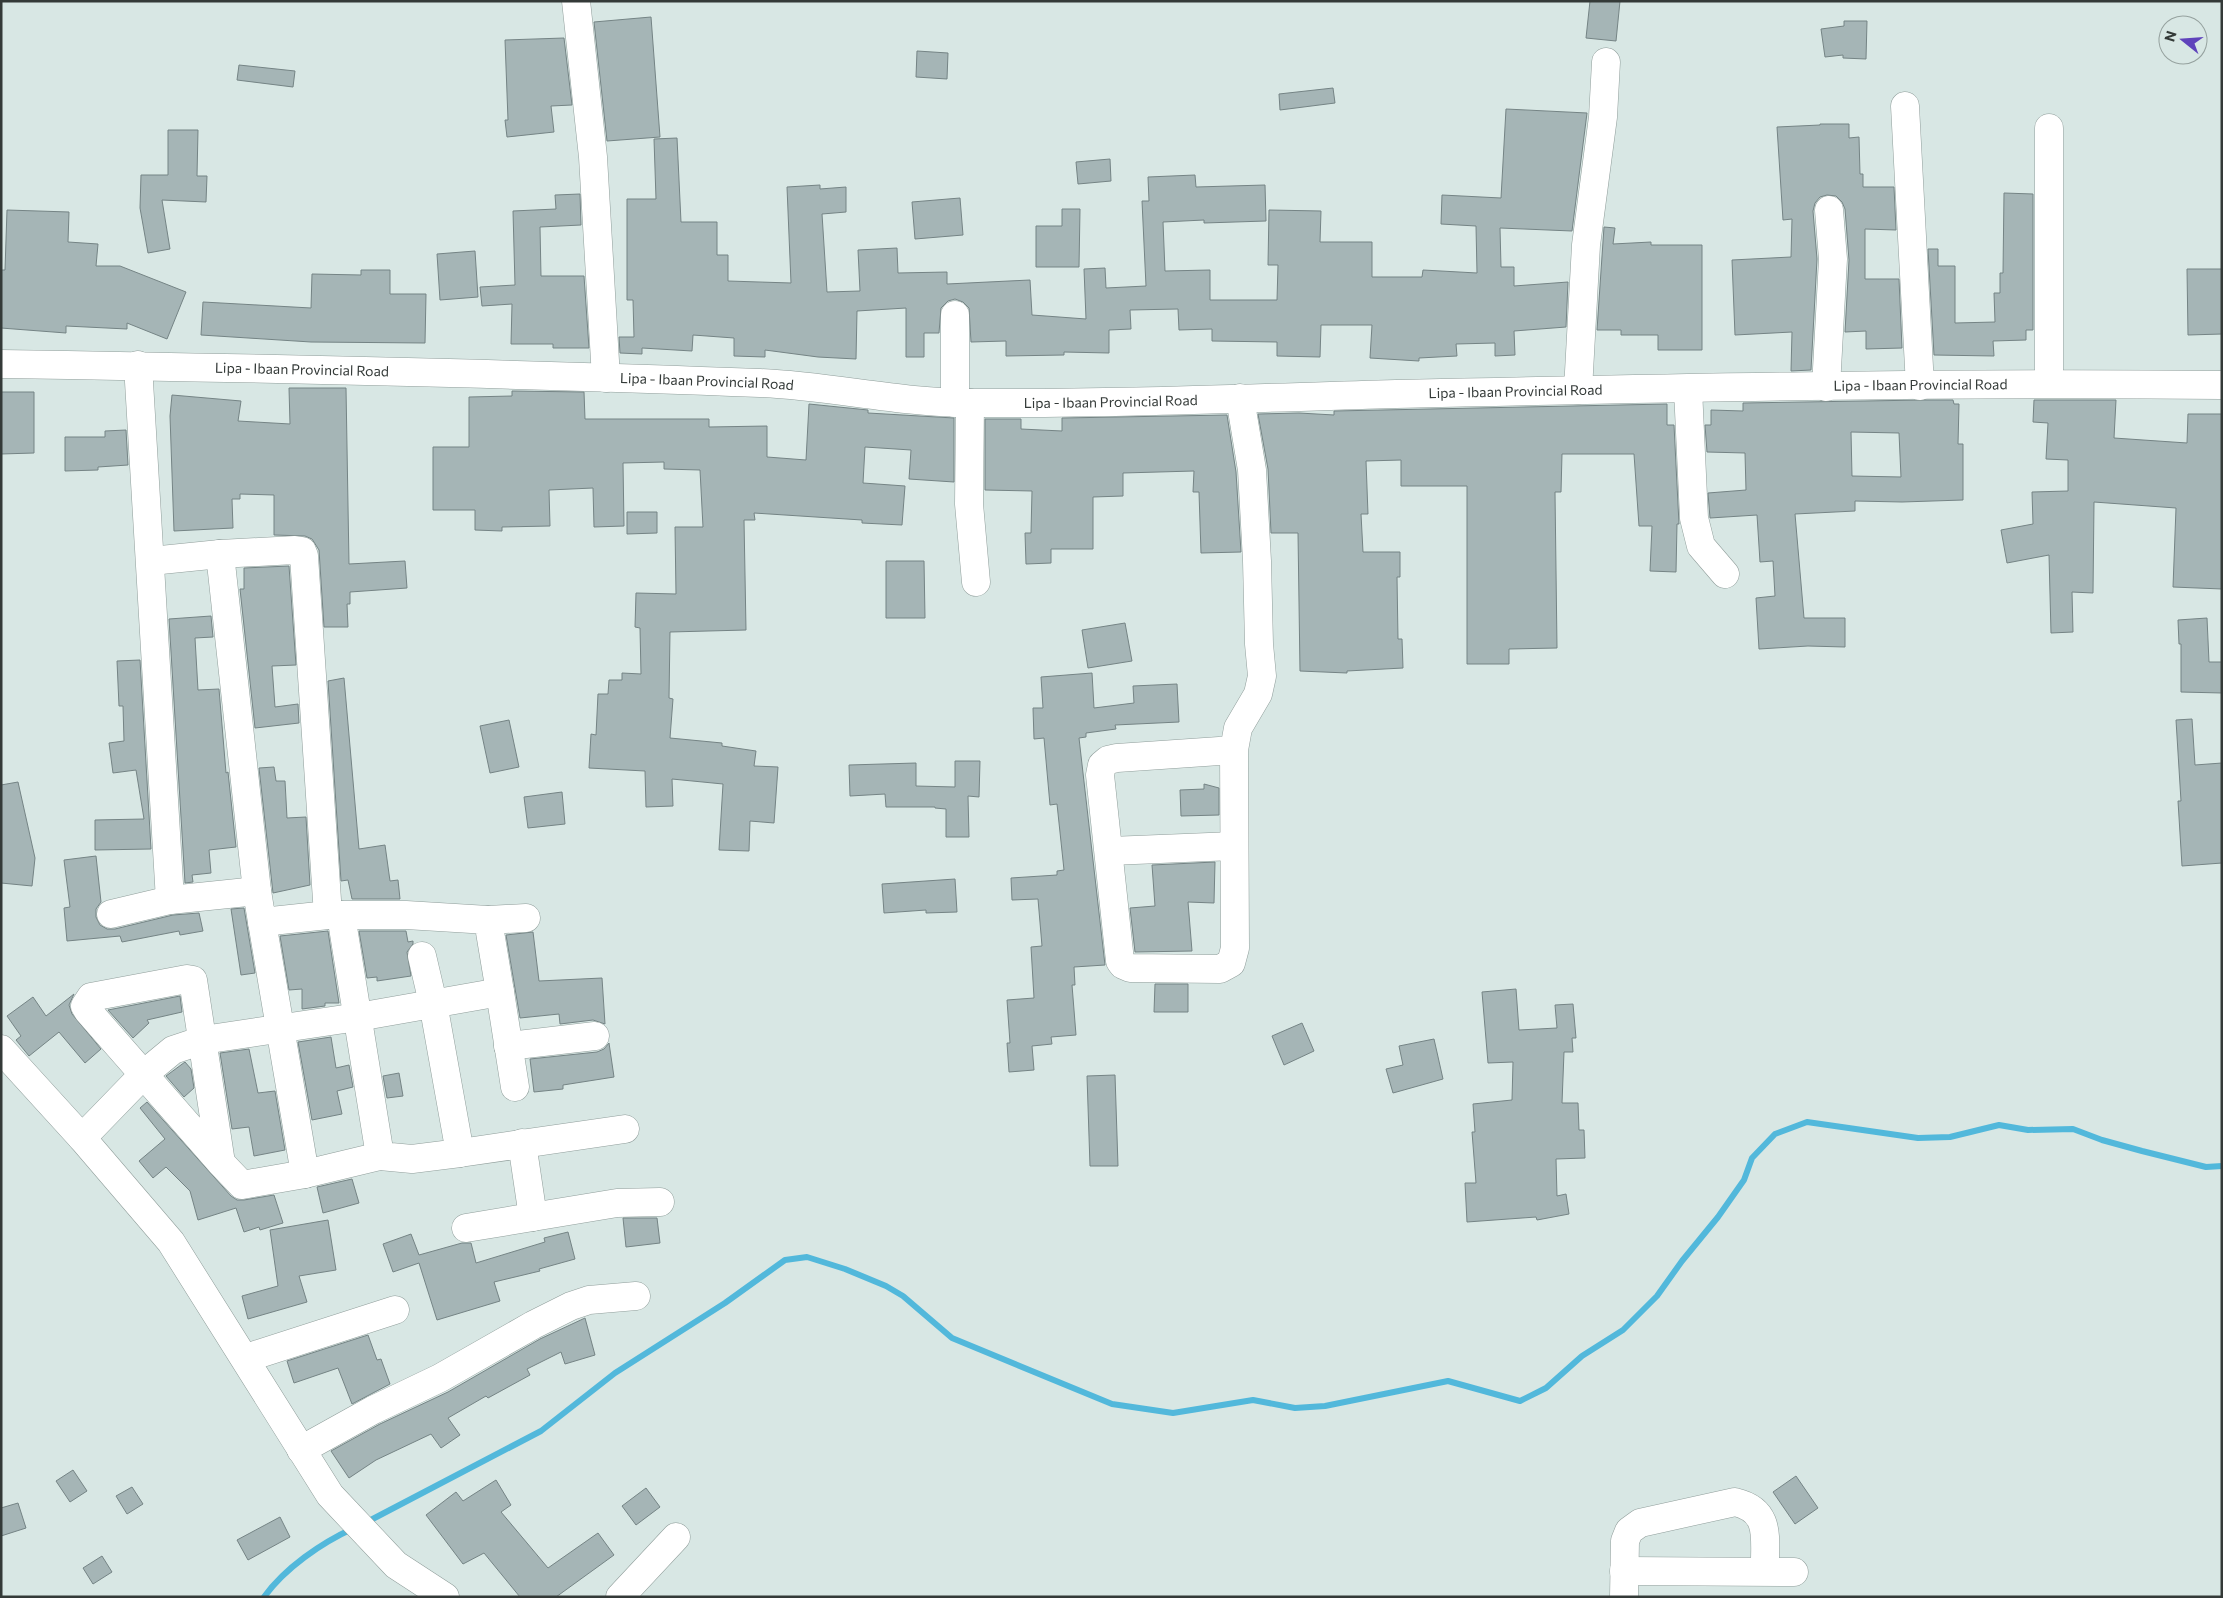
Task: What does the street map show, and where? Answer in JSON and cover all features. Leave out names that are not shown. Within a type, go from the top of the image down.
[{"type":"street","points":[[576,1],[593,157],[606,378]]},
{"type":"street","points":[[1578,390],[1586,245],[1603,117],[1606,62]]},
{"type":"street","points":[[1905,106],[1920,386]]},
{"type":"street","points":[[2049,128],[2049,383]]},
{"type":"street","points":[[1826,387],[1833,259],[1829,210]]},
{"type":"street","points":[[955,315],[976,582]]},
{"type":"street","name":"Lipa - Ibaan Provincial Road","points":[[1,364],[138,365],[770,384],[962,403],[1578,390],[2049,383],[2222,385]]},
{"type":"street","points":[[138,365],[170,900]]},
{"type":"street","points":[[1688,389],[1694,518],[1701,546],[1725,574]]},
{"type":"street","points":[[1234,750],[1117,758],[1108,760],[1102,765],[1100,775],[1110,851],[1120,961],[1123,965],[1130,968],[1220,969],[1231,963],[1235,948],[1234,750],[1238,728],[1258,694],[1262,676],[1252,470],[1240,398]]},
{"type":"street","points":[[151,561],[220,554],[296,550],[302,551],[304,556],[335,915],[358,1017],[380,1156]]},
{"type":"street","points":[[220,554],[257,891],[305,1174]]},
{"type":"street","points":[[1110,851],[1234,846]]},
{"type":"street","points":[[111,914],[170,900],[257,891]]},
{"type":"street","points":[[262,922],[335,915],[406,915],[488,920],[526,918]]},
{"type":"street","points":[[488,920],[515,1087]]},
{"type":"street","points":[[422,956],[433,1004],[460,1153]]},
{"type":"street","points":[[221,1163],[194,980],[188,979],[91,997],[85,1006],[88,1011],[221,1163],[242,1185],[305,1174],[380,1156],[412,1159],[625,1128]]},
{"type":"street","points":[[82,1138],[144,1074],[173,1050],[204,1040],[358,1017],[500,992]]},
{"type":"street","points":[[508,1046],[595,1036]]},
{"type":"street","points":[[1,1049],[82,1138],[171,1242],[246,1358],[330,1495],[396,1565],[445,1597]]},
{"type":"street","points":[[522,1143],[533,1217]]},
{"type":"street","points":[[466,1228],[617,1203],[660,1202]]},
{"type":"street","points":[[301,1450],[373,1410],[440,1378],[571,1306],[589,1300],[636,1296]]},
{"type":"street","points":[[246,1358],[395,1310]]},
{"type":"street","points":[[1765,1571],[1764,1529],[1760,1515],[1749,1506],[1735,1502],[1640,1523],[1629,1531],[1625,1541],[1624,1584],[1765,1571],[1794,1572]]},
{"type":"street","points":[[620,1597],[676,1536]]},
{"type":"building","points":[[1590,1],[1620,1],[1616,41],[1586,38]]},
{"type":"building","points":[[651,17],[660,137],[607,141],[594,22]]},
{"type":"building","points":[[1844,21],[1867,21],[1866,59],[1843,58],[1843,55],[1825,57],[1821,29],[1844,26]]},
{"type":"building","points":[[564,38],[572,105],[551,106],[554,132],[507,137],[505,120],[508,120],[505,40]]},
{"type":"building","points":[[917,51],[948,53],[947,79],[916,77]]},
{"type":"building","points":[[239,65],[295,71],[293,87],[237,80]]},
{"type":"building","points":[[1333,88],[1335,103],[1280,110],[1279,94]]},
{"type":"building","points":[[1506,109],[1587,113],[1572,231],[1500,228],[1501,267],[1514,267],[1514,286],[1568,282],[1566,327],[1514,331],[1515,355],[1495,356],[1495,343],[1456,344],[1457,356],[1419,358],[1419,361],[1370,358],[1372,325],[1321,325],[1320,357],[1277,356],[1277,342],[1212,341],[1212,329],[1179,330],[1178,309],[1130,310],[1131,329],[1109,330],[1109,353],[1064,352],[1064,355],[1006,356],[1006,341],[971,342],[969,308],[963,302],[955,299],[948,301],[941,308],[939,333],[924,333],[924,357],[906,357],[906,308],[857,311],[856,359],[818,357],[765,350],[765,357],[734,356],[734,338],[693,335],[692,351],[642,348],[642,354],[620,353],[619,337],[634,337],[633,300],[627,300],[627,199],[656,199],[654,139],[677,138],[681,222],[717,222],[717,255],[728,255],[728,281],[791,283],[787,187],[820,185],[820,189],[846,187],[846,212],[822,214],[827,292],[860,291],[858,250],[897,248],[898,273],[947,272],[947,284],[1030,280],[1032,315],[1086,319],[1084,269],[1105,268],[1106,288],[1146,286],[1142,201],[1149,201],[1148,177],[1195,175],[1196,187],[1265,185],[1266,221],[1204,223],[1204,220],[1163,222],[1165,271],[1210,270],[1210,300],[1277,300],[1278,265],[1268,265],[1269,210],[1321,211],[1320,242],[1372,242],[1372,277],[1422,277],[1423,270],[1477,273],[1476,226],[1441,224],[1442,195],[1501,198]]},
{"type":"building","points":[[1849,124],[1849,138],[1859,137],[1860,174],[1863,174],[1863,187],[1894,187],[1896,230],[1865,229],[1865,279],[1899,279],[1902,348],[1866,349],[1866,331],[1845,332],[1849,260],[1845,209],[1842,202],[1836,196],[1827,195],[1820,197],[1815,203],[1813,211],[1817,259],[1811,370],[1791,371],[1792,332],[1735,335],[1732,260],[1791,257],[1792,219],[1783,220],[1777,127]]},
{"type":"building","points":[[168,130],[198,130],[197,176],[207,176],[206,202],[162,200],[170,249],[148,253],[140,208],[141,175],[168,175]]},
{"type":"building","points":[[1110,159],[1111,181],[1078,184],[1076,162]]},
{"type":"building","points":[[2004,193],[2033,194],[2033,330],[2026,330],[2026,340],[1993,341],[1994,356],[1934,355],[1928,249],[1938,249],[1938,266],[1955,266],[1955,323],[1995,322],[1994,293],[2000,293],[2000,273],[2003,273]]},
{"type":"building","points":[[580,194],[581,225],[540,227],[541,276],[584,276],[589,348],[553,348],[553,344],[511,344],[512,304],[482,306],[480,287],[515,285],[513,211],[556,209],[555,195]]},
{"type":"building","points":[[960,198],[963,235],[915,239],[912,202]]},
{"type":"building","points":[[1062,209],[1080,209],[1079,267],[1036,267],[1036,226],[1062,226]]},
{"type":"building","points":[[7,210],[69,212],[68,242],[98,244],[96,266],[120,266],[186,292],[167,339],[127,323],[127,329],[66,326],[66,333],[1,328],[1,270],[5,270]]},
{"type":"building","points":[[1604,227],[1615,228],[1613,244],[1651,242],[1651,245],[1702,245],[1702,350],[1658,350],[1658,335],[1621,335],[1621,330],[1597,330]]},
{"type":"building","points":[[475,251],[478,297],[440,300],[437,254]]},
{"type":"building","points":[[2187,269],[2222,269],[2222,334],[2188,335]]},
{"type":"building","points":[[361,270],[390,270],[390,294],[426,294],[425,343],[311,342],[201,335],[203,302],[311,308],[312,274],[361,275]]},
{"type":"building","points":[[289,388],[346,388],[349,564],[405,561],[407,588],[350,592],[350,604],[347,604],[348,627],[324,627],[319,550],[312,539],[305,536],[274,535],[274,495],[240,494],[240,499],[232,499],[233,528],[174,531],[170,416],[172,395],[241,401],[238,421],[290,424]]},
{"type":"building","points":[[512,391],[584,392],[585,419],[709,419],[709,427],[767,426],[767,457],[806,460],[809,404],[868,410],[868,413],[954,418],[954,482],[909,479],[911,450],[865,447],[863,483],[905,486],[902,525],[862,523],[862,520],[754,513],[755,520],[744,520],[746,630],[670,632],[669,698],[673,699],[670,738],[722,743],[722,746],[756,751],[754,766],[778,767],[774,823],[750,821],[749,851],[719,850],[723,784],[672,779],[673,806],[646,807],[645,771],[589,768],[591,734],[596,735],[598,694],[608,694],[609,680],[622,680],[622,673],[641,674],[640,628],[635,627],[636,593],[676,594],[675,527],[703,527],[700,470],[664,469],[664,462],[623,463],[624,526],[594,527],[593,488],[549,490],[550,526],[502,527],[502,531],[475,530],[475,510],[433,510],[433,447],[469,447],[469,397],[512,396]]},
{"type":"building","points":[[1,392],[34,392],[34,453],[1,454]]},
{"type":"building","points":[[1953,400],[1954,404],[1959,404],[1958,444],[1963,444],[1963,500],[1855,501],[1855,511],[1795,514],[1804,618],[1845,618],[1845,647],[1808,646],[1759,649],[1756,598],[1775,596],[1773,561],[1760,562],[1757,515],[1710,518],[1708,493],[1746,490],[1745,453],[1707,452],[1705,425],[1711,425],[1711,410],[1743,411],[1743,403]],"holes":[[[1851,432],[1899,433],[1901,477],[1852,476]]]},
{"type":"building","points":[[2034,400],[2116,400],[2114,438],[2187,443],[2188,414],[2222,414],[2222,589],[2173,587],[2176,508],[2094,502],[2093,593],[2072,592],[2073,632],[2051,633],[2049,555],[2007,563],[2001,530],[2033,524],[2032,492],[2068,491],[2068,460],[2046,459],[2048,423],[2033,422]]},
{"type":"building","points":[[1667,404],[1667,425],[1674,425],[1679,524],[1677,524],[1676,572],[1650,571],[1652,526],[1639,526],[1634,454],[1562,454],[1561,492],[1555,492],[1557,648],[1509,649],[1509,664],[1467,664],[1467,486],[1401,486],[1401,460],[1366,461],[1368,514],[1361,514],[1363,552],[1400,552],[1400,577],[1397,577],[1398,639],[1402,639],[1403,668],[1347,671],[1347,673],[1300,671],[1298,533],[1271,533],[1268,469],[1258,414],[1299,413],[1334,415],[1334,411]]},
{"type":"building","points":[[1227,415],[1236,472],[1241,552],[1201,553],[1199,492],[1193,492],[1194,471],[1123,473],[1123,496],[1093,497],[1093,549],[1051,549],[1051,563],[1026,564],[1025,533],[1031,533],[1032,491],[985,490],[985,419],[1021,419],[1021,429],[1062,431],[1062,418]]},
{"type":"building","points":[[126,430],[128,465],[98,467],[98,470],[65,471],[65,437],[105,437],[105,431]]},
{"type":"building","points":[[627,512],[657,512],[657,533],[627,534]]},
{"type":"building","points":[[886,561],[924,561],[925,618],[886,618]]},
{"type":"building","points":[[289,566],[296,665],[272,666],[275,707],[298,704],[299,723],[255,728],[240,589],[244,589],[244,568]]},
{"type":"building","points":[[211,616],[213,637],[195,638],[198,690],[219,689],[226,773],[228,772],[236,847],[209,850],[211,873],[192,875],[193,882],[185,883],[169,619]]},
{"type":"building","points":[[2207,618],[2209,662],[2222,662],[2222,693],[2181,692],[2181,644],[2179,644],[2178,620]]},
{"type":"building","points":[[1125,623],[1132,661],[1088,668],[1082,630]]},
{"type":"building","points":[[140,660],[151,849],[95,850],[95,820],[144,819],[136,770],[113,773],[109,743],[124,741],[123,706],[119,706],[117,661]]},
{"type":"building","points":[[1092,673],[1094,708],[1134,703],[1133,686],[1177,684],[1179,722],[1115,725],[1116,729],[1086,733],[1086,737],[1079,738],[1105,965],[1074,967],[1075,985],[1072,985],[1076,1035],[1051,1037],[1052,1044],[1032,1046],[1034,1070],[1009,1072],[1007,1043],[1010,1043],[1007,1000],[1034,998],[1031,947],[1042,946],[1038,899],[1012,900],[1011,878],[1057,875],[1057,871],[1064,870],[1057,804],[1050,805],[1044,738],[1034,739],[1033,708],[1043,708],[1041,677]]},
{"type":"building","points":[[344,678],[359,849],[385,845],[390,881],[398,880],[400,899],[352,899],[348,880],[341,881],[328,681]]},
{"type":"building","points":[[2192,719],[2195,765],[2222,763],[2222,863],[2182,866],[2178,801],[2181,801],[2176,720]]},
{"type":"building","points":[[509,720],[519,767],[490,773],[480,726]]},
{"type":"building","points":[[955,761],[980,761],[979,797],[968,796],[969,837],[946,837],[946,809],[935,807],[886,807],[885,794],[850,796],[849,765],[916,763],[916,786],[955,787]]},
{"type":"building","points":[[274,767],[276,781],[285,781],[287,818],[306,817],[310,885],[273,893],[259,768]]},
{"type":"building","points":[[18,782],[35,858],[32,886],[1,883],[1,785]]},
{"type":"building","points":[[1204,784],[1219,788],[1219,815],[1181,816],[1180,790],[1204,789]]},
{"type":"building","points":[[562,792],[565,824],[528,828],[524,797]]},
{"type":"building","points":[[96,856],[101,902],[96,909],[96,917],[100,925],[107,929],[115,929],[173,915],[199,913],[203,931],[180,935],[179,931],[122,942],[120,936],[67,941],[64,908],[70,907],[64,860]]},
{"type":"building","points":[[1215,862],[1214,903],[1188,902],[1192,951],[1135,952],[1130,908],[1155,906],[1152,865]]},
{"type":"building","points":[[955,879],[957,912],[926,913],[926,910],[884,913],[882,884]]},
{"type":"building","points":[[244,908],[255,973],[241,975],[231,909]]},
{"type":"building","points":[[328,931],[339,1003],[325,1003],[325,1006],[302,1009],[302,989],[289,990],[280,936]]},
{"type":"building","points":[[359,931],[406,931],[408,942],[413,941],[407,952],[411,976],[377,981],[377,977],[367,978]]},
{"type":"building","points":[[533,932],[539,981],[602,978],[605,1024],[593,1020],[560,1024],[559,1014],[520,1018],[506,935]]},
{"type":"building","points":[[1155,984],[1188,984],[1188,1012],[1154,1012]]},
{"type":"building","points":[[1516,989],[1519,1030],[1557,1028],[1555,1005],[1573,1004],[1576,1038],[1572,1038],[1573,1052],[1564,1052],[1562,1103],[1578,1103],[1579,1130],[1584,1130],[1585,1158],[1556,1159],[1557,1196],[1566,1194],[1569,1214],[1537,1220],[1536,1217],[1467,1222],[1465,1183],[1476,1183],[1472,1132],[1475,1132],[1473,1104],[1512,1100],[1513,1062],[1488,1063],[1482,992]]},
{"type":"building","points":[[74,994],[69,1005],[72,1014],[101,1049],[85,1063],[59,1032],[29,1056],[16,1040],[21,1036],[7,1016],[33,997],[46,1016]]},
{"type":"building","points":[[180,996],[182,1012],[147,1020],[149,1023],[133,1038],[108,1010]]},
{"type":"building","points":[[1302,1023],[1314,1051],[1284,1065],[1272,1036]]},
{"type":"building","points":[[331,1037],[336,1068],[349,1065],[353,1087],[337,1091],[342,1114],[312,1120],[298,1042]]},
{"type":"building","points":[[1434,1039],[1443,1079],[1393,1093],[1386,1069],[1403,1065],[1399,1046]]},
{"type":"building","points":[[609,1043],[614,1077],[563,1085],[563,1089],[534,1092],[530,1059],[597,1052],[604,1049]]},
{"type":"building","points":[[249,1049],[258,1093],[275,1091],[285,1150],[254,1156],[249,1127],[232,1129],[220,1053]]},
{"type":"building","points":[[185,1062],[191,1069],[194,1088],[184,1097],[166,1076]]},
{"type":"building","points":[[399,1073],[403,1096],[387,1098],[383,1076]]},
{"type":"building","points":[[1115,1075],[1118,1166],[1090,1166],[1087,1076]]},
{"type":"building","points":[[147,1102],[231,1196],[237,1200],[244,1200],[274,1195],[283,1223],[260,1230],[259,1227],[244,1232],[236,1208],[198,1220],[190,1191],[166,1167],[153,1178],[139,1161],[165,1139],[140,1108]]},
{"type":"building","points":[[352,1179],[359,1203],[323,1213],[317,1187]]},
{"type":"building","points":[[623,1218],[657,1218],[660,1243],[626,1247]]},
{"type":"building","points":[[328,1220],[336,1270],[299,1276],[307,1302],[248,1319],[242,1296],[278,1286],[270,1230]]},
{"type":"building","points":[[568,1232],[575,1259],[539,1269],[540,1271],[494,1282],[500,1301],[437,1320],[419,1263],[393,1272],[383,1244],[411,1234],[419,1255],[462,1243],[471,1243],[476,1263],[545,1242],[544,1238]]},
{"type":"building","points":[[585,1318],[595,1355],[565,1364],[561,1352],[527,1369],[530,1375],[488,1398],[486,1396],[448,1418],[460,1435],[441,1448],[431,1434],[376,1460],[349,1478],[331,1451],[380,1424],[448,1392],[540,1339]]},
{"type":"building","points":[[368,1335],[377,1360],[381,1359],[390,1384],[352,1404],[338,1368],[294,1383],[287,1361]]},
{"type":"building","points":[[73,1470],[87,1491],[70,1502],[56,1481]]},
{"type":"building","points":[[1796,1476],[1818,1508],[1795,1524],[1773,1492]]},
{"type":"building","points":[[496,1480],[511,1505],[501,1512],[548,1568],[598,1533],[614,1555],[556,1597],[520,1597],[484,1553],[463,1564],[426,1515],[456,1492],[463,1501]]},
{"type":"building","points":[[132,1487],[143,1504],[127,1514],[116,1496]]},
{"type":"building","points":[[646,1488],[660,1507],[636,1525],[622,1506]]},
{"type":"building","points":[[18,1503],[26,1528],[1,1536],[1,1508]]},
{"type":"building","points":[[280,1517],[290,1537],[248,1560],[237,1540]]},
{"type":"building","points":[[102,1556],[112,1572],[93,1584],[83,1568]]},
{"type":"waterway","points":[[365,1523],[541,1431],[615,1373],[725,1303],[785,1260],[807,1257],[845,1269],[886,1286],[903,1296],[952,1338],[1112,1404],[1173,1413],[1253,1400],[1295,1408],[1325,1406],[1448,1381],[1520,1401],[1546,1388],[1582,1356],[1623,1330],[1657,1296],[1682,1261],[1718,1217],[1744,1180],[1752,1158],[1775,1134],[1807,1122],[1918,1138],[1950,1137],[1999,1125],[2028,1130],[2073,1129],[2102,1140],[2206,1167],[2222,1166]]},
{"type":"waterway","points":[[264,1597],[282,1576],[304,1557],[354,1528]]}]
